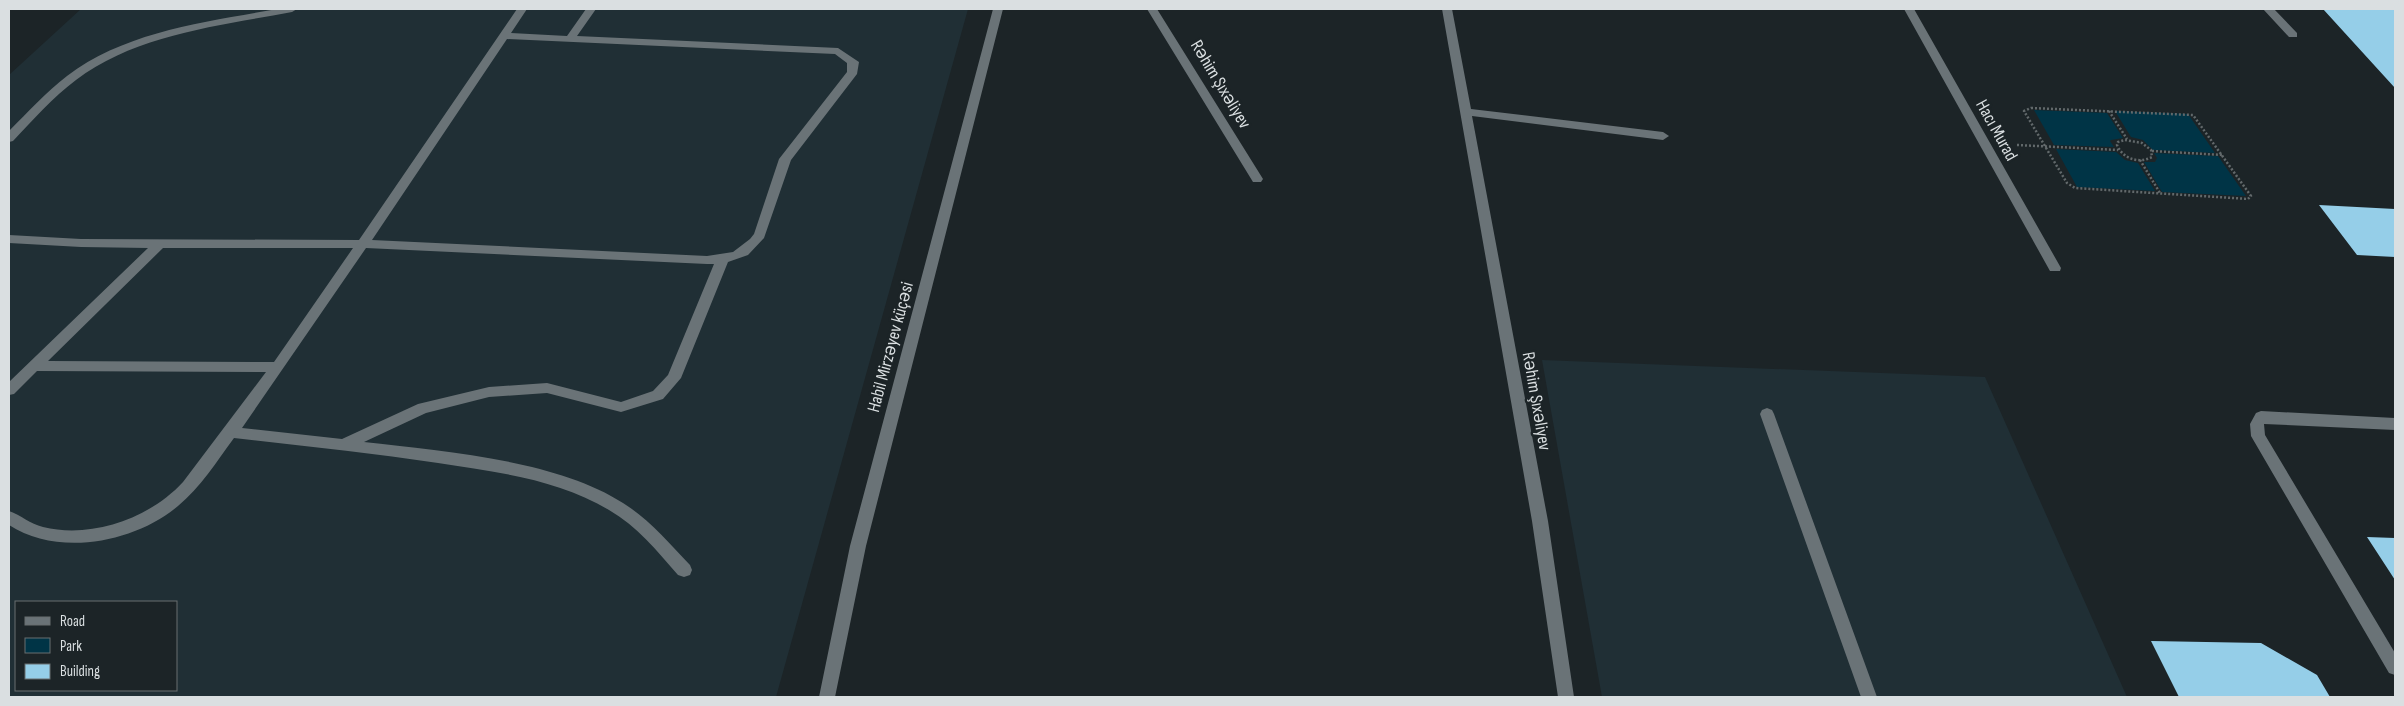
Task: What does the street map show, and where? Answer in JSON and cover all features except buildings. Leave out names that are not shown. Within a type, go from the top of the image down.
[{"type":"street","points":[[9,138],[72,77],[102,58],[129,46],[183,32],[292,9]]},
{"type":"street","points":[[9,517],[36,533],[67,538],[115,529],[143,520],[167,506],[186,489],[231,432],[278,367],[364,244],[522,9]]},
{"type":"street","points":[[570,39],[591,9]]},
{"type":"street","name":"Habil Mirzəyev küçəsi","points":[[827,697],[858,546],[998,9]]},
{"type":"street","name":"Rəhim Şıxəliyev","points":[[1152,9],[1257,180]]},
{"type":"street","name":"Rəhim Şıxəliyev","points":[[1447,9],[1540,520],[1566,697]]},
{"type":"street","name":"Hacı Murad","points":[[1909,9],[2055,268]]},
{"type":"street","points":[[2268,9],[2293,35]]},
{"type":"street","points":[[9,240],[81,244],[364,244],[723,259],[741,254],[755,243],[760,235],[785,158],[853,72],[853,62],[838,51],[504,36]]},
{"type":"street","points":[[1466,112],[1663,136]]},
{"type":"street","points":[[9,390],[159,244]]},
{"type":"street","points":[[344,444],[422,408],[489,392],[547,388],[621,407],[658,395],[674,378],[723,259]]},
{"type":"street","points":[[35,366],[278,367]]},
{"type":"street","points":[[1767,414],[1869,697]]},
{"type":"street","points":[[2395,424],[2261,417],[2257,424],[2258,436],[2395,668]]},
{"type":"street","points":[[231,432],[344,444],[502,468],[582,488],[615,505],[642,525],[684,570]]},
{"type":"path","points":[[2027,109],[2109,110],[2193,115],[2197,118],[2251,196],[2250,198],[2075,188],[2067,183],[2024,111],[2027,109]]},
{"type":"path","points":[[2109,110],[2128,140]]},
{"type":"path","points":[[2118,150],[2118,142],[2128,140],[2142,143],[2152,151],[2222,155]]},
{"type":"path","points":[[1984,142],[2118,150],[2128,158],[2140,160],[2150,159],[2152,151]]},
{"type":"path","points":[[2140,160],[2160,194]]},
{"type":"shaded area","points":[[81,9],[968,9],[776,697],[9,697],[9,75]]},
{"type":"shaded area","points":[[1542,360],[1985,377],[2127,697],[1602,697]]},
{"type":"green space","points":[[2034,110],[2107,113],[2123,138],[2110,141],[2114,147],[2054,145]]},
{"type":"green space","points":[[2115,111],[2188,114],[2215,153],[2153,150],[2143,140],[2131,137]]},
{"type":"green space","points":[[2056,149],[2116,152],[2125,160],[2138,163],[2155,191],[2077,187]]},
{"type":"green space","points":[[2154,153],[2218,156],[2246,196],[2162,192],[2144,162],[2155,162],[2157,158]]}]
